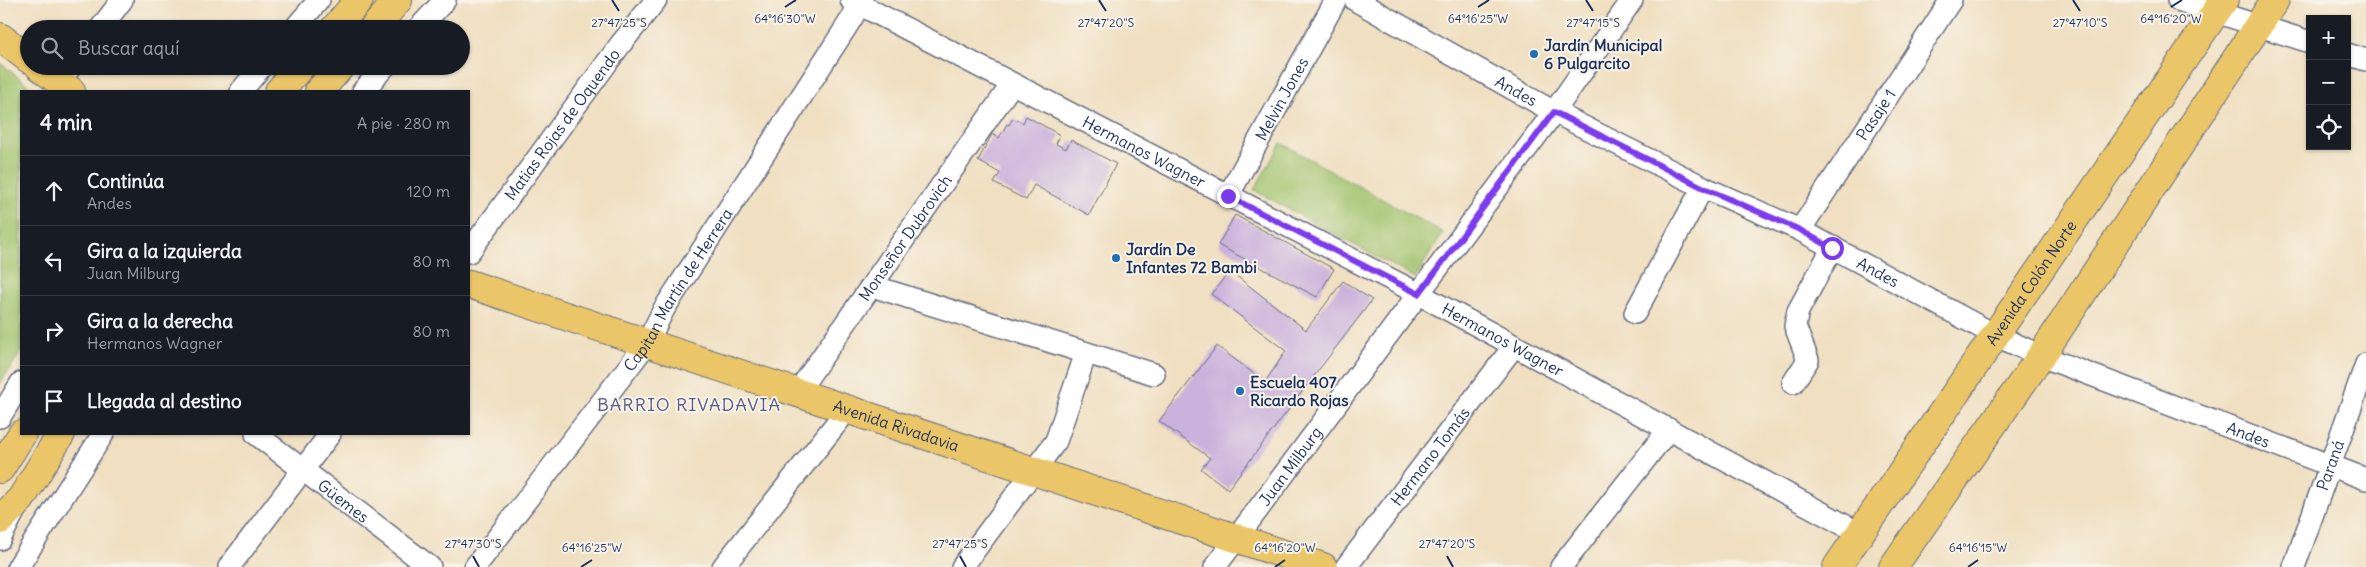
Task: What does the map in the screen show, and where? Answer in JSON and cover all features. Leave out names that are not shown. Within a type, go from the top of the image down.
[{"type":"main road","points":[[342,20],[359,0]]},
{"type":"main road","points":[[381,20],[398,0]]},
{"type":"main road","points":[[1893,567],[2041,356],[2275,0]]},
{"type":"main road","name":"Avenida Colón Norte","points":[[1837,567],[1997,336],[2220,7]]},
{"type":"main road","points":[[0,37],[20,52]]},
{"type":"main road","points":[[280,90],[293,75]]},
{"type":"main road","points":[[320,90],[333,75]]},
{"type":"main road","name":"Avenida Rivadavia","points":[[470,284],[1323,567]]},
{"type":"main road","points":[[0,469],[21,435]]},
{"type":"main road","points":[[0,520],[21,499],[60,435]]},
{"type":"street","points":[[107,20],[122,0]]},
{"type":"street","points":[[302,20],[319,0]]},
{"type":"street","points":[[426,20],[445,0]]},
{"type":"street","name":"Matias Rojas de Oquendo","points":[[470,251],[656,0]]},
{"type":"street","name":"Melvin Jones","points":[[1228,196],[1336,0]]},
{"type":"street","name":"Andes","points":[[1355,0],[1554,112],[1704,188],[1800,230],[1997,336],[2041,356],[2366,479]]},
{"type":"street","name":"Juan Milburg","points":[[1215,567],[1554,112],[1632,0]]},
{"type":"street","name":"Pasaje 1","points":[[1800,230],[1951,0]]},
{"type":"street","points":[[2178,0],[2220,7],[2259,25],[2306,41]]},
{"type":"street","name":"Hermanos Wagner","points":[[857,2],[1419,294],[1859,533]]},
{"type":"street","name":"Capitan Martín de Herrera","points":[[475,567],[646,343],[664,309],[857,2]]},
{"type":"street","points":[[2351,55],[2366,60]]},
{"type":"street","points":[[242,90],[254,75]]},
{"type":"street","points":[[364,90],[377,75]]},
{"type":"street","name":"Monseñor Dubrovich","points":[[797,393],[1012,84]]},
{"type":"street","points":[[1635,313],[1704,188]]},
{"type":"street","points":[[1793,383],[1808,360],[1794,326],[1798,310],[1832,248]]},
{"type":"street","points":[[872,286],[1154,374]]},
{"type":"street","name":"Hermano Tomás","points":[[1346,567],[1514,346]]},
{"type":"street","points":[[962,567],[1056,441],[1086,353]]},
{"type":"street","name":"Paraná","points":[[2294,567],[2366,364]]},
{"type":"street","points":[[0,417],[20,386]]},
{"type":"street","points":[[723,567],[847,410]]},
{"type":"street","points":[[1561,567],[1668,430]]},
{"type":"street","points":[[18,567],[102,435]]},
{"type":"street","name":"Güemes","points":[[257,435],[430,567]]},
{"type":"street","points":[[229,567],[329,435]]},
{"type":"street","points":[[0,539],[21,499]]},
{"type":"street","points":[[0,564],[3,567]]},
{"type":"green space","points":[[0,63],[35,90],[20,90],[20,354],[0,384]]},
{"type":"green space","points":[[1281,143],[1443,233],[1415,278],[1254,190]]},
{"type":"building","points":[[1026,116],[1060,135],[1056,144],[1066,149],[1071,140],[1116,164],[1089,215],[1034,185],[1026,200],[994,183],[1000,173],[978,161],[992,134],[999,138],[1013,118],[1023,123]]},
{"type":"building","points":[[1235,215],[1334,269],[1317,297],[1218,245]]},
{"type":"building","points":[[1230,271],[1306,330],[1343,281],[1372,300],[1228,489],[1201,469],[1210,458],[1159,421],[1217,346],[1265,382],[1286,351],[1211,294]]},
{"type":"place","name":"Jardín Municipal 6 Pulgarcito","points":[[1534,54]]},
{"type":"place","name":"Jardín De Infantes 72 Bambi","points":[[1116,258]]},
{"type":"place","name":"Escuela 407 Ricardo Rojas","points":[[1240,391]]},
{"type":"district","name":"BARRIO RIVADAVIA","points":[[689,405]]},
{"type":"route","points":[[1228,196],[1419,294],[1554,112],[1704,188],[1800,230],[1832,248]]}]
